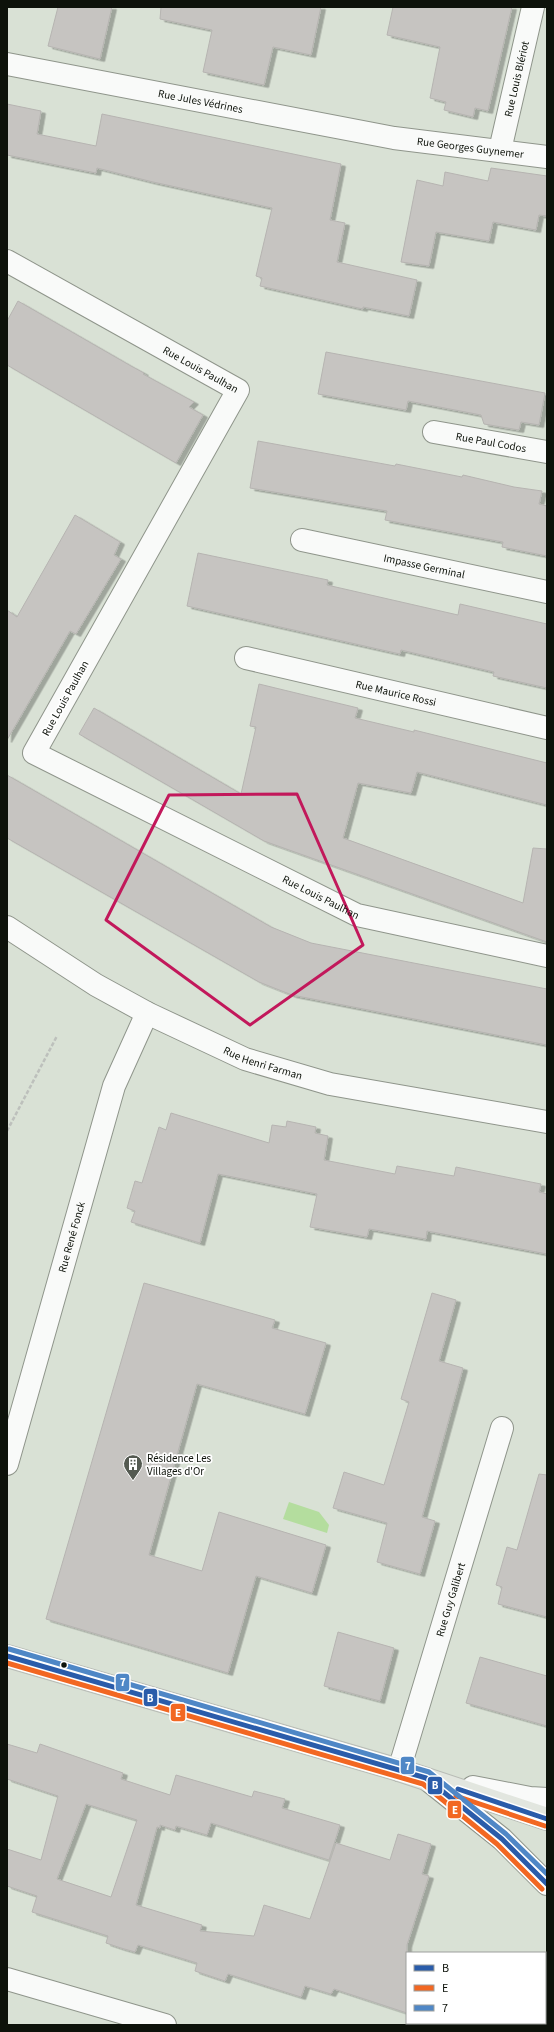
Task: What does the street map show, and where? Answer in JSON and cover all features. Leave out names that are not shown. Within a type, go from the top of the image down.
[{"type":"main road","points":[[7,1656],[426,1778],[547,1819]]},
{"type":"street","name":"Rue Louis Blériot","points":[[500,150],[533,7]]},
{"type":"street","name":"Rue Jules Védrines","points":[[7,64],[394,138]]},
{"type":"street","name":"Rue Georges Guynemer","points":[[394,138],[547,157]]},
{"type":"street","name":"Rue Louis Paulhan","points":[[7,261],[238,390],[34,753],[357,915],[547,956]]},
{"type":"street","name":"Rue Paul Codos","points":[[434,432],[547,452]]},
{"type":"street","name":"Impasse Germinal","points":[[302,540],[547,592]]},
{"type":"street","name":"Rue Maurice Rossi","points":[[246,658],[547,728]]},
{"type":"street","name":"Rue Henri Farman","points":[[7,927],[96,985],[147,1013],[245,1059],[330,1084],[547,1122]]},
{"type":"street","name":"Rue René Fonck","points":[[7,1464],[114,1086],[147,1013]]},
{"type":"street","name":"Rue Guy Galibert","points":[[399,1770],[502,1428]]},
{"type":"street","points":[[426,1778],[530,1798],[547,1799]]},
{"type":"street","points":[[426,1778],[502,1839],[547,1884]]},
{"type":"street","points":[[7,1979],[165,2025]]},
{"type":"path","points":[[7,1131],[57,1036]]},
{"type":"highlighted area","points":[[297,794],[363,945],[250,1025],[106,920],[169,795]]},
{"type":"shaded area","points":[[289,1502],[319,1512],[329,1525],[327,1533],[283,1519]]},
{"type":"building","points":[[58,7],[112,7],[100,59],[48,46]]},
{"type":"building","points":[[161,7],[321,7],[311,55],[273,47],[264,85],[203,72],[212,30],[160,19]]},
{"type":"building","points":[[393,7],[512,7],[488,111],[475,108],[473,117],[444,110],[446,102],[430,98],[440,47],[387,35]]},
{"type":"building","points":[[7,104],[41,111],[37,134],[96,146],[102,114],[341,164],[330,220],[345,223],[337,262],[417,280],[409,316],[363,307],[363,309],[260,286],[262,278],[256,276],[272,208],[97,168],[96,173],[7,155]]},
{"type":"building","points":[[491,168],[547,176],[547,216],[539,215],[536,230],[493,222],[489,241],[436,232],[429,266],[401,262],[417,180],[443,186],[445,172],[488,181]]},
{"type":"building","points":[[18,301],[194,402],[189,407],[203,415],[176,463],[7,365],[7,321]]},
{"type":"building","points":[[326,352],[545,393],[539,425],[521,422],[519,430],[484,424],[481,415],[408,401],[406,410],[318,394]]},
{"type":"building","points":[[258,441],[395,466],[396,464],[462,477],[463,475],[514,487],[542,491],[539,504],[547,506],[547,556],[502,547],[503,542],[385,520],[387,511],[250,488]]},
{"type":"building","points":[[75,515],[120,542],[114,555],[121,559],[76,634],[70,631],[7,740],[7,610],[17,617]]},
{"type":"building","points":[[198,553],[328,580],[327,585],[458,615],[460,604],[547,624],[547,688],[493,676],[494,672],[401,650],[400,654],[187,606]]},
{"type":"building","points":[[259,684],[358,708],[355,718],[414,732],[414,730],[547,763],[547,805],[417,772],[411,793],[358,783],[343,838],[523,903],[533,848],[547,849],[547,942],[264,841],[79,734],[94,708],[241,794],[256,727],[250,726]]},
{"type":"building","points":[[7,775],[271,927],[311,943],[547,989],[547,1045],[292,995],[259,982],[7,838]]},
{"type":"building","points":[[171,1113],[269,1143],[272,1125],[286,1127],[287,1121],[316,1127],[315,1133],[328,1136],[324,1160],[395,1174],[397,1166],[454,1176],[456,1167],[541,1184],[539,1192],[547,1194],[547,1254],[427,1231],[426,1239],[369,1229],[367,1237],[310,1227],[317,1194],[218,1174],[200,1243],[131,1222],[135,1211],[127,1208],[135,1181],[142,1183],[159,1127],[166,1130]]},
{"type":"building","name":"Résidence Les Villages d'Or","points":[[144,1283],[275,1320],[272,1328],[326,1343],[305,1414],[197,1384],[149,1555],[202,1571],[219,1512],[326,1545],[312,1593],[256,1576],[228,1673],[46,1619]]},
{"type":"building","points":[[432,1293],[456,1300],[439,1361],[463,1368],[422,1517],[435,1521],[420,1574],[377,1562],[387,1523],[333,1508],[344,1472],[384,1485],[409,1402],[401,1399]]},
{"type":"building","points":[[539,1474],[547,1475],[547,1617],[498,1604],[502,1587],[496,1585],[507,1547],[517,1550]]},
{"type":"building","points":[[338,1632],[394,1648],[380,1701],[324,1686]]},
{"type":"building","points":[[480,1657],[547,1676],[547,1726],[466,1703]]},
{"type":"building","points":[[7,1744],[37,1753],[40,1744],[123,1773],[121,1779],[170,1795],[176,1775],[252,1797],[254,1791],[285,1799],[282,1808],[340,1825],[329,1860],[211,1823],[207,1835],[176,1826],[175,1830],[160,1825],[160,1828],[157,1827],[136,1905],[202,1925],[200,1931],[254,1936],[264,1905],[310,1919],[336,1843],[390,1860],[398,1834],[431,1844],[422,1874],[429,1876],[407,1945],[406,2013],[334,1989],[331,1994],[305,1986],[301,1997],[228,1974],[225,1981],[195,1971],[197,1963],[138,1945],[135,1952],[121,1948],[106,1943],[108,1936],[32,1912],[37,1896],[7,1886],[7,1849],[41,1860],[58,1796],[7,1779]],"holes":[[[86,1804],[137,1820],[111,1897],[57,1879]]]},
{"type":"transit line","name":"7","points":[[9,1649],[429,1772],[506,1834],[547,1874]]},
{"type":"transit line","name":"B","points":[[7,1656],[426,1778],[502,1839],[547,1884]]},
{"type":"transit line","name":"E","points":[[7,1663],[423,1784],[497,1844],[542,1889]]},
{"type":"transit line","name":"B","points":[[458,1789],[547,1819]]},
{"type":"transit line","name":"E","points":[[456,1796],[545,1826]]},
{"type":"place","name":"Résidence Les Villages d'Or","points":[[133,1481]]}]
